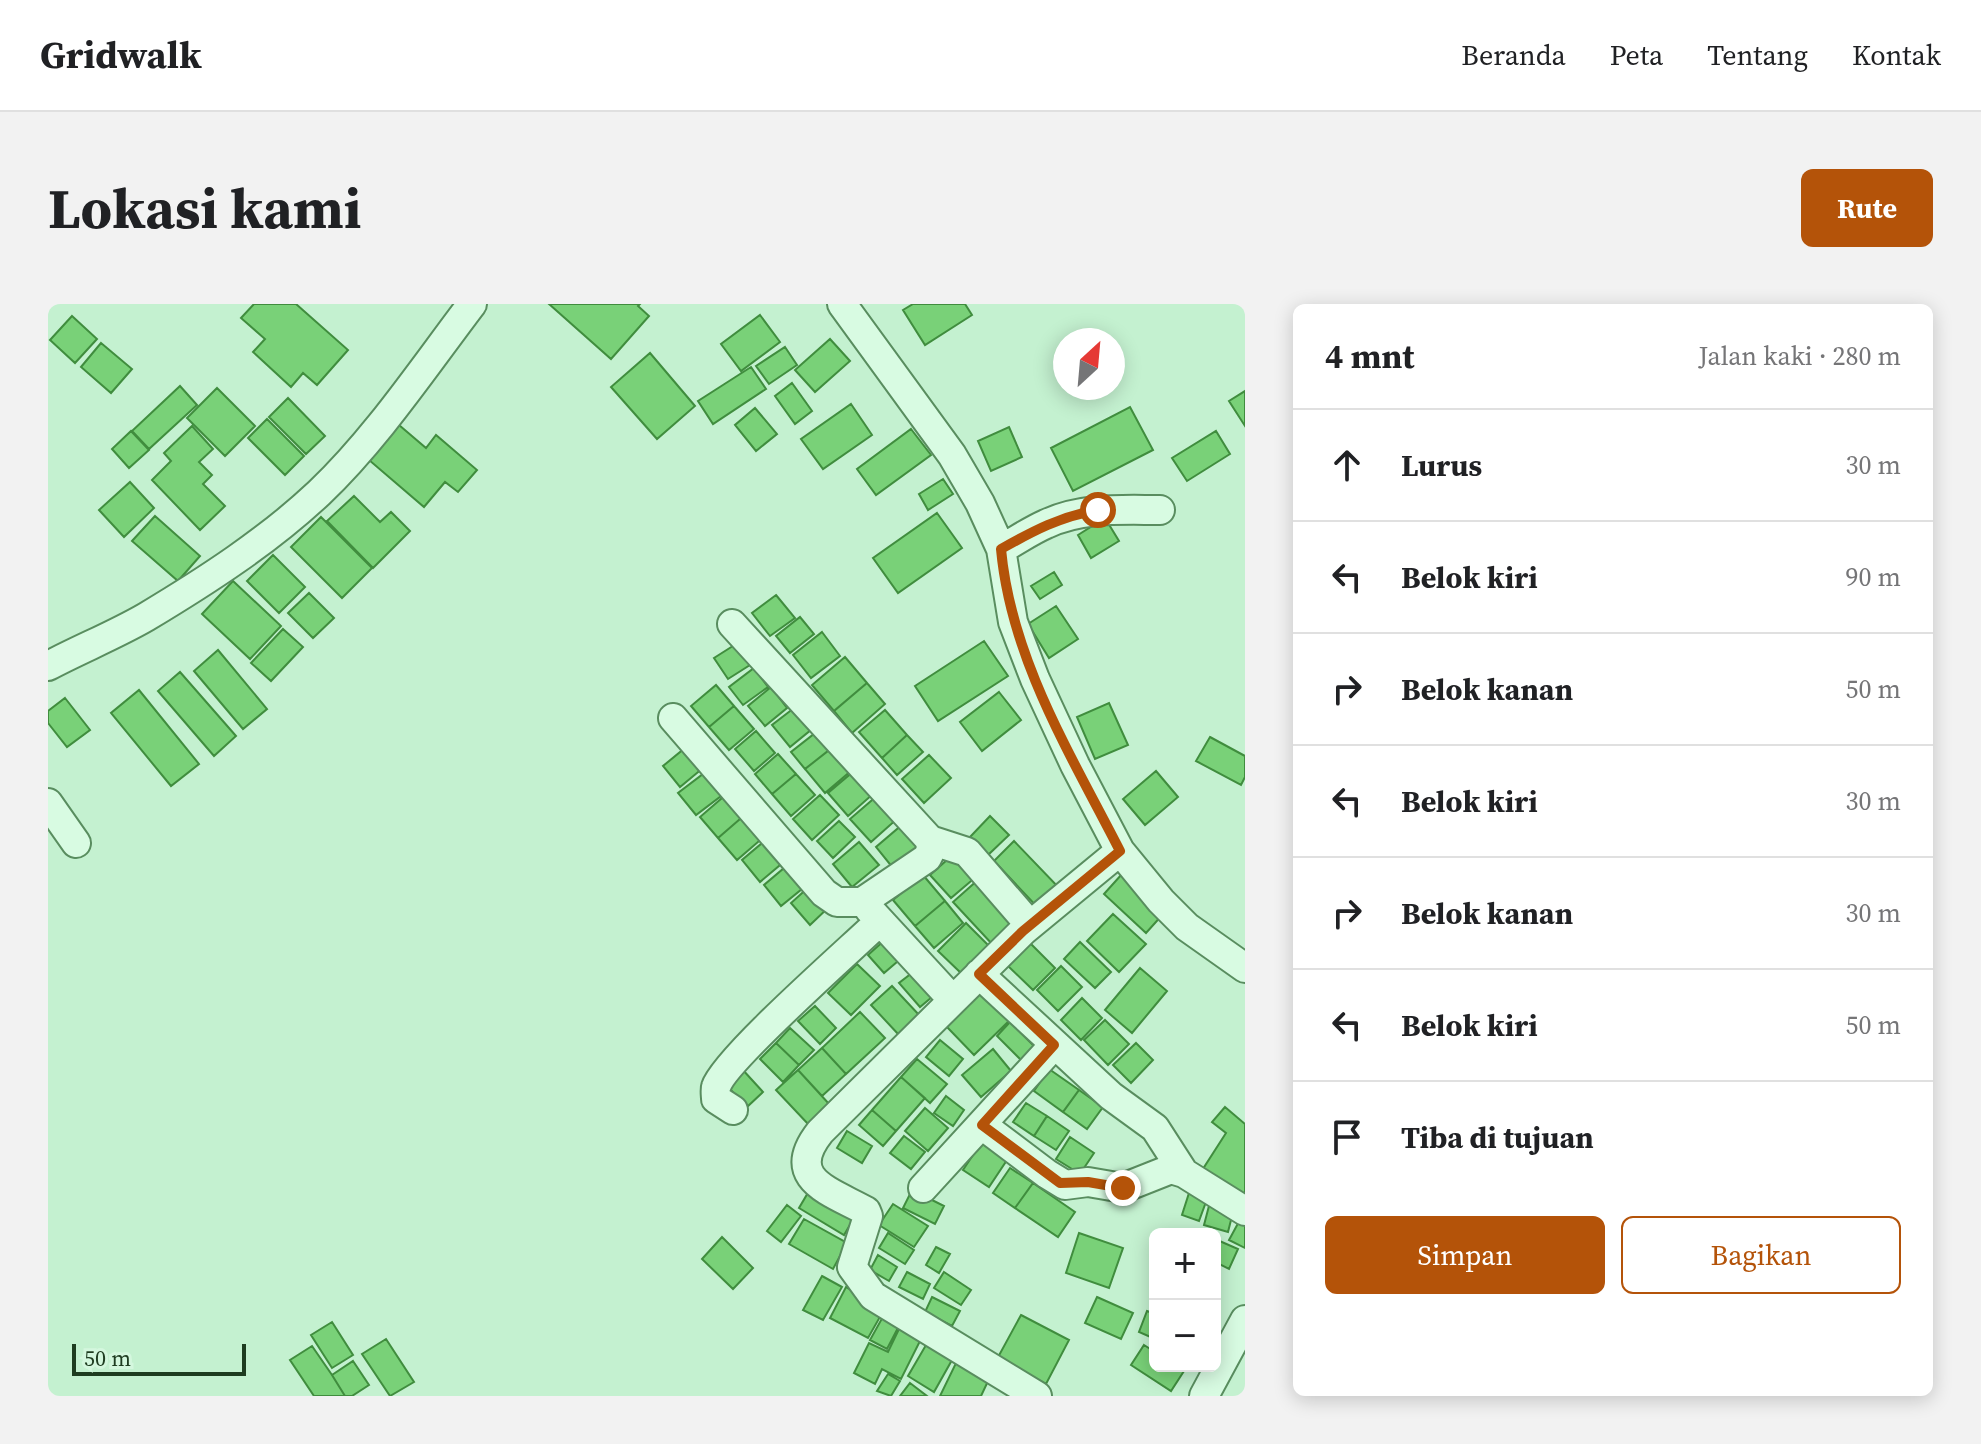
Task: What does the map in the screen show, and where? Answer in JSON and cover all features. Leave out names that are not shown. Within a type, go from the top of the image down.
[{"type":"street","points":[[48,666],[146,617],[265,539],[320,492],[348,461],[404,394],[472,304]]},
{"type":"street","points":[[842,304],[952,455],[980,503],[1001,549],[1013,622],[1035,679],[1120,851],[1187,927],[1245,968]]},
{"type":"street","points":[[1001,549],[1045,524],[1071,514],[1098,510],[1160,510]]},
{"type":"street","points":[[732,624],[930,840],[967,852],[1030,925]]},
{"type":"street","points":[[673,718],[824,893],[837,902],[871,911],[952,999]]},
{"type":"street","points":[[48,803],[76,843]]},
{"type":"street","points":[[733,1110],[716,1099],[715,1088],[721,1078],[871,911],[927,858],[931,850],[930,840]]},
{"type":"street","points":[[1037,1396],[873,1296],[852,1267],[868,1221],[866,1211],[815,1183],[806,1167],[810,1144],[820,1132],[952,999],[1030,925],[1120,851]]},
{"type":"street","points":[[979,974],[1111,1096],[1155,1128],[1184,1173]]},
{"type":"street","points":[[923,1188],[1054,1045]]},
{"type":"street","points":[[982,1125],[1065,1185],[1088,1182],[1123,1188],[1171,1169],[1184,1173],[1245,1211]]},
{"type":"street","points":[[1204,1396],[1245,1320]]},
{"type":"building","points":[[254,304],[296,304],[348,350],[317,385],[303,373],[291,387],[253,352],[265,339],[241,318]]},
{"type":"building","points":[[549,304],[640,304],[638,306],[649,316],[611,359]]},
{"type":"building","points":[[913,304],[965,304],[972,315],[925,345],[903,310]]},
{"type":"building","points":[[760,315],[780,342],[741,371],[721,344]]},
{"type":"building","points":[[72,316],[97,339],[75,363],[50,340]]},
{"type":"building","points":[[830,339],[850,361],[815,392],[795,370]]},
{"type":"building","points":[[101,343],[132,369],[111,393],[81,367]]},
{"type":"building","points":[[785,347],[797,365],[769,384],[756,366]]},
{"type":"building","points":[[650,353],[695,406],[657,439],[611,387]]},
{"type":"building","points":[[751,367],[766,389],[713,424],[698,401]]},
{"type":"building","points":[[792,383],[812,411],[795,424],[775,396]]},
{"type":"building","points":[[180,386],[197,405],[149,449],[132,431]]},
{"type":"building","points":[[217,388],[255,426],[225,456],[187,418]]},
{"type":"building","points":[[1245,391],[1245,426],[1229,401]]},
{"type":"building","points":[[288,398],[325,436],[306,454],[269,417]]},
{"type":"building","points":[[851,404],[872,435],[823,469],[801,439]]},
{"type":"building","points":[[1130,407],[1153,450],[1073,491],[1051,448]]},
{"type":"building","points":[[755,408],[777,434],[756,451],[735,425]]},
{"type":"building","points":[[267,419],[304,456],[285,475],[248,438]]},
{"type":"building","points":[[399,425],[426,448],[436,435],[477,470],[458,492],[445,482],[424,507],[369,460]]},
{"type":"building","points":[[192,426],[213,449],[199,462],[212,475],[203,484],[225,506],[200,530],[152,480],[171,461],[164,453]]},
{"type":"building","points":[[1009,427],[1022,457],[991,471],[978,441]]},
{"type":"building","points":[[911,429],[931,455],[876,495],[857,469]]},
{"type":"building","points":[[131,431],[149,450],[129,468],[112,449]]},
{"type":"building","points":[[1216,431],[1230,454],[1187,481],[1172,458]]},
{"type":"building","points":[[943,479],[953,494],[928,510],[919,494]]},
{"type":"building","points":[[130,482],[154,508],[124,537],[99,510]]},
{"type":"building","points":[[354,496],[380,522],[391,512],[410,531],[373,568],[327,521]]},
{"type":"building","points":[[937,513],[962,548],[898,593],[873,558]]},
{"type":"building","points":[[155,516],[200,556],[178,581],[132,541]]},
{"type":"building","points":[[321,517],[372,568],[342,598],[291,547]]},
{"type":"building","points":[[1105,518],[1119,541],[1091,558],[1078,535]]},
{"type":"building","points":[[273,555],[305,587],[279,613],[247,581]]},
{"type":"building","points":[[1054,572],[1062,585],[1040,599],[1031,586]]},
{"type":"building","points":[[233,581],[281,626],[250,659],[202,614]]},
{"type":"building","points":[[309,593],[334,618],[313,638],[288,613]]},
{"type":"building","points":[[776,595],[795,618],[770,636],[752,613]]},
{"type":"building","points":[[1056,606],[1078,639],[1049,658],[1028,624]]},
{"type":"building","points":[[800,617],[814,634],[790,653],[776,636]]},
{"type":"building","points":[[283,629],[303,647],[271,681],[251,663]]},
{"type":"building","points":[[822,632],[840,656],[811,678],[793,655]]},
{"type":"building","points":[[984,641],[1008,676],[938,721],[915,686]]},
{"type":"building","points":[[736,644],[750,665],[728,679],[714,658]]},
{"type":"building","points":[[218,650],[267,709],[243,729],[194,671]]},
{"type":"building","points":[[845,657],[867,683],[834,711],[812,685]]},
{"type":"building","points":[[754,668],[768,687],[743,705],[729,687]]},
{"type":"building","points":[[180,672],[236,736],[214,756],[158,691]]},
{"type":"building","points":[[867,683],[885,704],[852,733],[834,711]]},
{"type":"building","points":[[716,685],[734,706],[709,727],[691,706]]},
{"type":"building","points":[[771,687],[787,708],[765,726],[748,706]]},
{"type":"building","points":[[139,690],[199,764],[171,786],[111,713]]},
{"type":"building","points":[[999,692],[1021,720],[982,751],[960,722]]},
{"type":"building","points":[[65,698],[90,730],[67,747],[48,723],[48,711]]},
{"type":"building","points":[[1109,703],[1128,745],[1095,759],[1077,717]]},
{"type":"building","points":[[734,706],[754,729],[729,750],[709,727]]},
{"type":"building","points":[[794,708],[812,729],[790,747],[772,725]]},
{"type":"building","points":[[885,710],[907,735],[882,758],[859,732]]},
{"type":"building","points":[[819,730],[833,747],[805,769],[791,752]]},
{"type":"building","points":[[756,731],[775,753],[754,771],[735,749]]},
{"type":"building","points":[[907,735],[923,752],[897,775],[882,758]]},
{"type":"building","points":[[1210,737],[1245,756],[1245,777],[1241,785],[1196,761]]},
{"type":"building","points":[[833,747],[852,770],[825,793],[805,769]]},
{"type":"building","points":[[685,748],[703,768],[680,787],[663,766]]},
{"type":"building","points":[[778,754],[796,774],[772,794],[755,774]]},
{"type":"building","points":[[929,755],[951,778],[924,803],[902,779]]},
{"type":"building","points":[[707,771],[725,793],[696,815],[678,793]]},
{"type":"building","points":[[854,771],[873,794],[848,816],[828,793]]},
{"type":"building","points":[[1156,771],[1178,797],[1145,825],[1123,799]]},
{"type":"building","points":[[796,774],[815,795],[791,816],[772,794]]},
{"type":"building","points":[[729,792],[747,813],[718,838],[700,817]]},
{"type":"building","points":[[820,795],[839,815],[812,840],[793,819]]},
{"type":"building","points":[[878,795],[898,818],[871,842],[850,819]]},
{"type":"building","points":[[747,813],[766,835],[737,860],[718,838]]},
{"type":"building","points":[[990,816],[1009,835],[988,855],[970,837]]},
{"type":"building","points":[[839,821],[855,837],[833,858],[817,841]]},
{"type":"building","points":[[903,824],[921,844],[893,868],[876,847]]},
{"type":"building","points":[[768,838],[786,860],[760,882],[742,860]]},
{"type":"building","points":[[1014,841],[1062,891],[1041,911],[994,861]]},
{"type":"building","points":[[859,842],[879,865],[852,887],[833,864]]},
{"type":"building","points":[[956,852],[977,876],[951,898],[930,875]]},
{"type":"building","points":[[790,863],[808,884],[781,906],[764,885]]},
{"type":"building","points":[[1122,874],[1164,913],[1146,933],[1104,894]]},
{"type":"building","points":[[923,875],[945,901],[915,926],[893,900]]},
{"type":"building","points":[[979,879],[1018,921],[993,945],[953,902]]},
{"type":"building","points":[[811,885],[830,906],[810,925],[791,903]]},
{"type":"building","points":[[945,901],[963,923],[934,948],[915,926]]},
{"type":"building","points":[[1113,914],[1146,944],[1119,972],[1087,941]]},
{"type":"building","points":[[966,923],[990,947],[962,974],[938,951]]},
{"type":"building","points":[[887,938],[904,956],[884,973],[868,955]]},
{"type":"building","points":[[1080,942],[1111,972],[1095,988],[1064,959]]},
{"type":"building","points":[[1030,943],[1055,968],[1033,990],[1007,965]]},
{"type":"building","points":[[857,964],[880,986],[851,1015],[828,993]]},
{"type":"building","points":[[1061,966],[1082,987],[1058,1011],[1037,990]]},
{"type":"building","points":[[1140,968],[1167,991],[1132,1033],[1105,1010]]},
{"type":"building","points":[[917,969],[938,992],[920,1007],[899,983]]},
{"type":"building","points":[[892,986],[920,1016],[899,1035],[871,1005]]},
{"type":"building","points":[[984,989],[1012,1018],[974,1055],[946,1026]]},
{"type":"building","points":[[1082,998],[1102,1018],[1081,1040],[1061,1020]]},
{"type":"building","points":[[815,1006],[836,1028],[820,1044],[798,1021]]},
{"type":"building","points":[[860,1012],[885,1038],[846,1074],[822,1048]]},
{"type":"building","points":[[1105,1020],[1129,1044],[1108,1065],[1084,1040]]},
{"type":"building","points":[[1010,1022],[1034,1046],[1021,1060],[997,1036]]},
{"type":"building","points":[[790,1028],[814,1050],[799,1065],[776,1043]]},
{"type":"building","points":[[940,1040],[963,1059],[949,1076],[926,1057]]},
{"type":"building","points":[[776,1043],[799,1065],[783,1082],[760,1059]]},
{"type":"building","points":[[1136,1043],[1153,1060],[1131,1083],[1113,1065]]},
{"type":"building","points":[[822,1048],[846,1074],[822,1096],[798,1070]]},
{"type":"building","points":[[993,1049],[1011,1071],[981,1097],[962,1075]]},
{"type":"building","points":[[917,1059],[947,1084],[930,1103],[901,1077]]},
{"type":"building","points":[[742,1069],[763,1092],[747,1107],[726,1085]]},
{"type":"building","points":[[1049,1069],[1079,1090],[1063,1112],[1034,1091]]},
{"type":"building","points":[[798,1070],[830,1105],[809,1125],[776,1090]]},
{"type":"building","points":[[901,1077],[925,1098],[896,1131],[872,1110]]},
{"type":"building","points":[[1079,1090],[1103,1107],[1087,1129],[1063,1112]]},
{"type":"building","points":[[946,1096],[964,1110],[953,1126],[934,1113]]},
{"type":"building","points":[[1026,1103],[1047,1116],[1034,1136],[1013,1122]]},
{"type":"building","points":[[1225,1107],[1245,1124],[1245,1196],[1201,1172],[1226,1133],[1212,1122]]},
{"type":"building","points":[[925,1108],[948,1128],[928,1151],[905,1131]]},
{"type":"building","points":[[872,1110],[896,1131],[883,1146],[859,1125]]},
{"type":"building","points":[[1047,1116],[1069,1131],[1056,1150],[1034,1136]]},
{"type":"building","points":[[847,1131],[872,1146],[862,1163],[837,1148]]},
{"type":"building","points":[[904,1136],[925,1152],[911,1169],[890,1153]]},
{"type":"building","points":[[1070,1137],[1094,1153],[1080,1174],[1056,1159]]},
{"type":"building","points":[[981,1143],[1007,1160],[989,1187],[963,1170]]},
{"type":"building","points":[[1010,1168],[1033,1183],[1015,1208],[993,1193]]},
{"type":"building","points":[[1033,1183],[1075,1212],[1058,1237],[1015,1208]]},
{"type":"building","points":[[812,1186],[857,1213],[844,1235],[799,1208]]},
{"type":"building","points":[[912,1190],[944,1206],[935,1224],[903,1208]]},
{"type":"building","points":[[1189,1193],[1207,1199],[1199,1221],[1182,1215]]},
{"type":"building","points":[[1210,1202],[1234,1208],[1228,1232],[1204,1225]]},
{"type":"building","points":[[893,1204],[928,1226],[914,1247],[879,1225]]},
{"type":"building","points":[[787,1205],[801,1216],[781,1242],[767,1231]]},
{"type":"building","points":[[1242,1216],[1245,1218],[1245,1248],[1229,1240]]},
{"type":"building","points":[[804,1219],[847,1243],[833,1269],[789,1244]]},
{"type":"building","points":[[888,1233],[914,1250],[905,1264],[879,1248]]},
{"type":"building","points":[[1079,1233],[1123,1248],[1109,1288],[1066,1273]]},
{"type":"building","points":[[722,1237],[753,1268],[733,1289],[702,1259]]},
{"type":"building","points":[[1221,1242],[1238,1249],[1229,1269],[1221,1265]]},
{"type":"building","points":[[936,1247],[950,1254],[939,1273],[926,1265]]},
{"type":"building","points":[[878,1255],[897,1267],[889,1281],[870,1270]]},
{"type":"building","points":[[907,1272],[930,1284],[923,1299],[899,1287]]},
{"type":"building","points":[[944,1272],[971,1290],[961,1305],[934,1288]]},
{"type":"building","points":[[822,1276],[842,1287],[823,1320],[803,1310]]},
{"type":"building","points":[[846,1287],[885,1308],[868,1338],[830,1318]]},
{"type":"building","points":[[932,1297],[960,1311],[952,1326],[925,1312]]},
{"type":"building","points":[[1097,1297],[1133,1313],[1121,1339],[1085,1323]]},
{"type":"building","points":[[1147,1311],[1149,1312],[1149,1336],[1139,1332]]},
{"type":"building","points":[[885,1313],[901,1322],[887,1349],[870,1340]]},
{"type":"building","points":[[1021,1315],[1069,1340],[1046,1384],[997,1359]]},
{"type":"building","points":[[332,1322],[353,1355],[332,1368],[311,1335]]},
{"type":"building","points":[[899,1329],[921,1339],[901,1379],[882,1369],[875,1384],[854,1373],[869,1343],[888,1352]]},
{"type":"building","points":[[386,1339],[414,1382],[390,1396],[362,1354]]},
{"type":"building","points":[[926,1345],[952,1360],[934,1392],[908,1376]]},
{"type":"building","points":[[1144,1345],[1149,1348],[1149,1372],[1183,1372],[1171,1391],[1131,1365]]},
{"type":"building","points":[[312,1346],[345,1396],[314,1396],[290,1360]]},
{"type":"building","points":[[353,1361],[369,1385],[352,1396],[345,1396],[332,1375]]},
{"type":"building","points":[[957,1361],[990,1377],[981,1396],[940,1396]]},
{"type":"building","points":[[888,1374],[900,1381],[891,1396],[877,1391]]},
{"type":"building","points":[[910,1383],[927,1396],[900,1396]]},
{"type":"route","points":[[1098,510],[1071,514],[1045,524],[1001,549],[1013,622],[1035,679],[1120,851],[1023,931],[979,974],[1054,1045],[982,1125],[1060,1183],[1088,1182],[1123,1188]]}]
